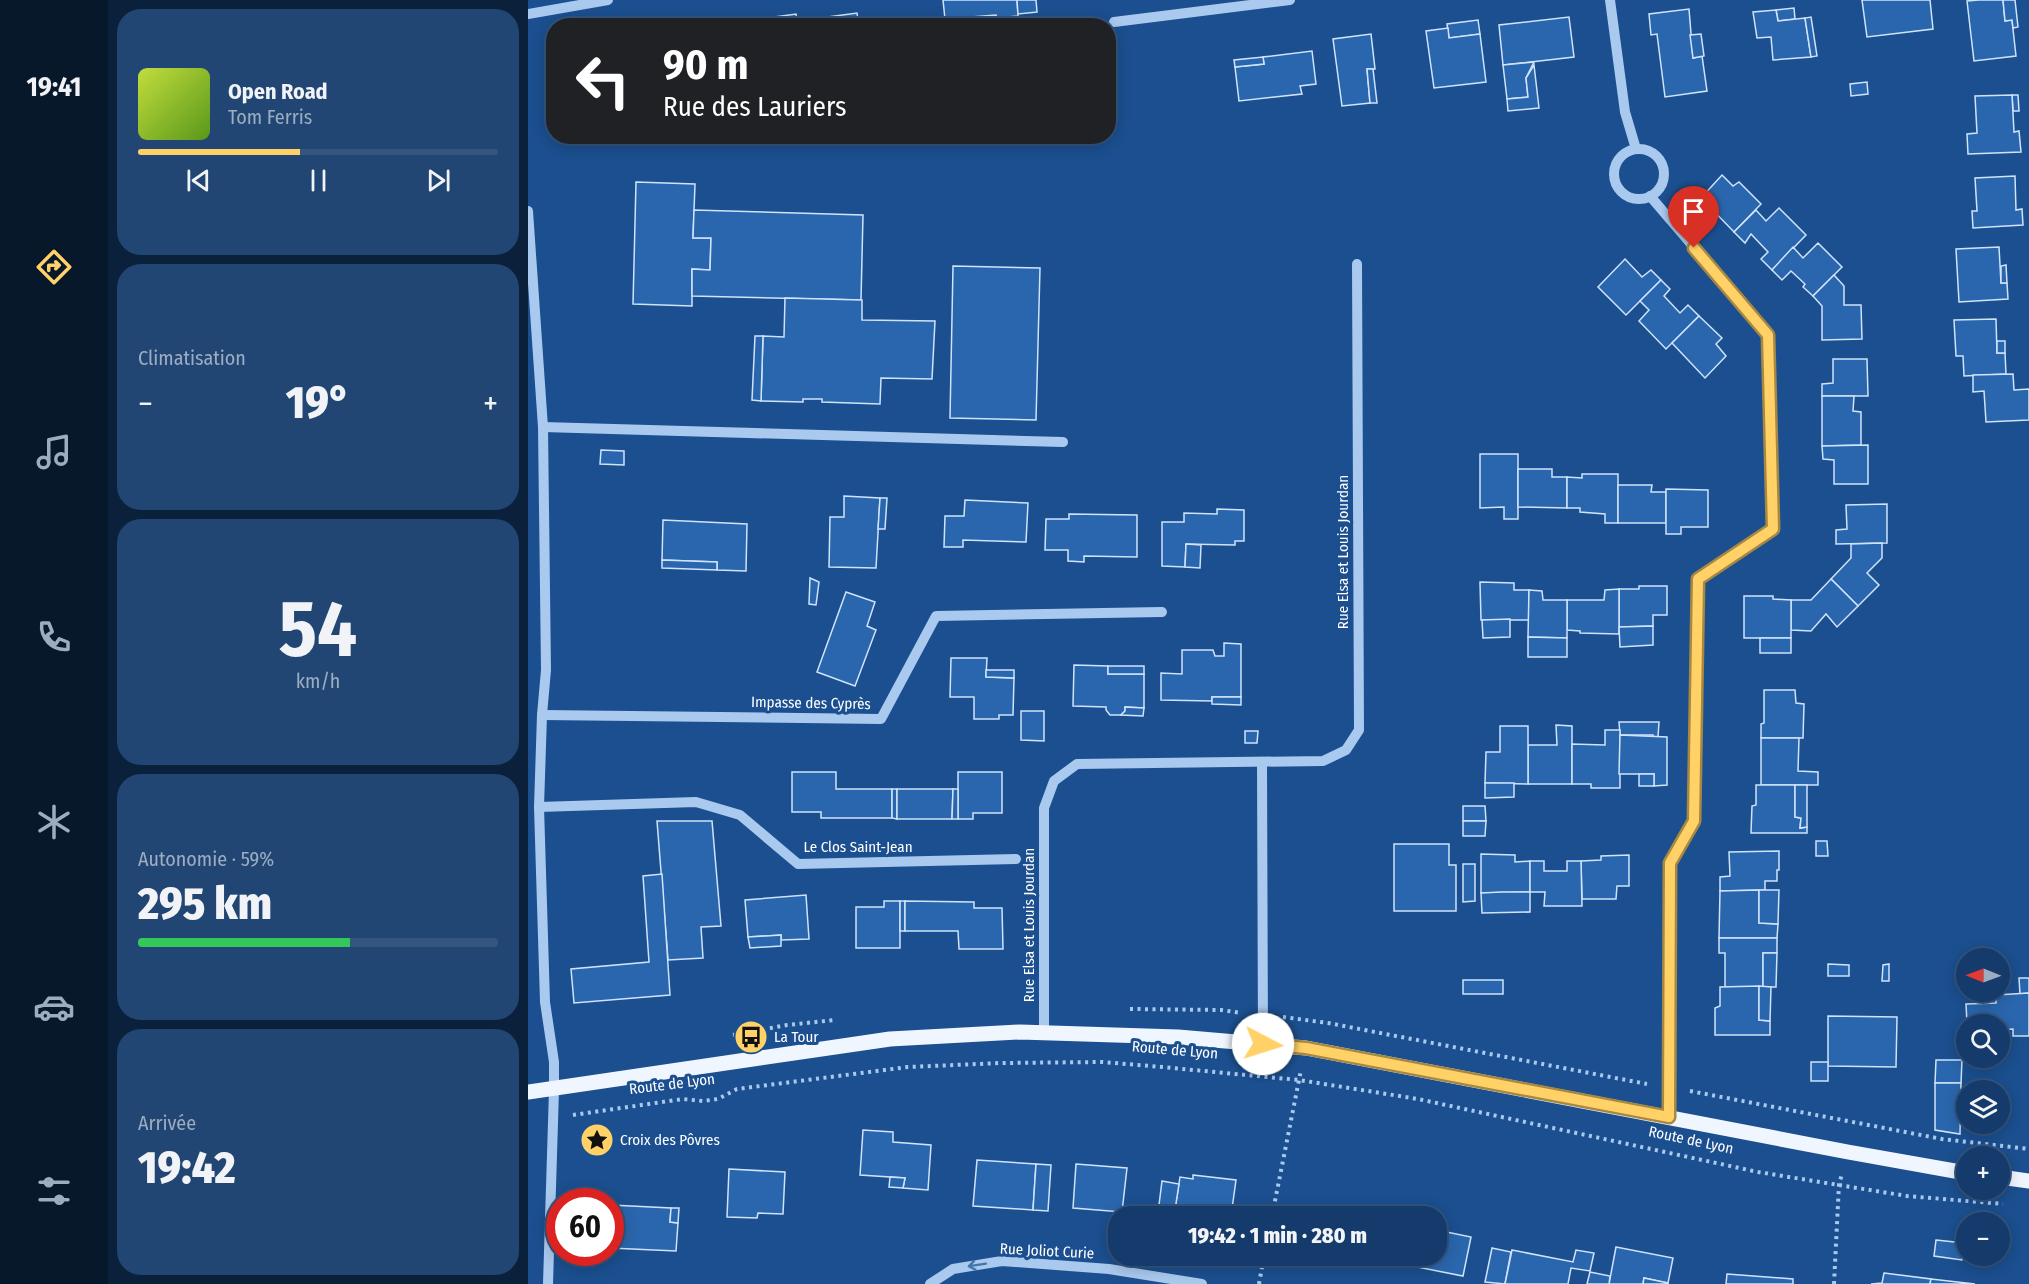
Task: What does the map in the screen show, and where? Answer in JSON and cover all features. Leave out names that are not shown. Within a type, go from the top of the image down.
[{"type":"main road","name":"Route de Lyon","points":[[528,1092],[890,1040],[1020,1032],[1178,1037],[1306,1048],[1956,1171]]},
{"type":"main road","points":[[2010,1178],[2029,1181]]},
{"type":"street","points":[[528,14],[608,0]]},
{"type":"street","points":[[1116,22],[1290,0]]},
{"type":"street","points":[[1610,0],[1625,111],[1636,149]]},
{"type":"street","points":[[1636,149],[1653,152],[1663,166],[1663,179],[1660,187],[1650,196],[1633,198],[1617,187],[1614,170],[1621,157],[1636,149]]},
{"type":"street","points":[[1650,196],[1768,335],[1773,529],[1698,579],[1694,821],[1670,863],[1669,1117]]},
{"type":"street","points":[[528,211],[543,427],[546,670],[539,807],[545,1002],[554,1062],[548,1284]]},
{"type":"street","name":"Rue Elsa et Louis Jourdan","points":[[1044,1032],[1044,808],[1054,782],[1077,764],[1323,761],[1346,750],[1359,730],[1357,264]]},
{"type":"street","points":[[543,427],[1063,442]]},
{"type":"street","name":"Impasse des Cyprès","points":[[542,716],[881,719],[936,616],[1162,612]]},
{"type":"street","points":[[1262,763],[1263,1044]]},
{"type":"street","name":"Le Clos Saint-Jean","points":[[539,807],[696,802],[740,815],[798,864],[1016,859]]},
{"type":"street","name":"Rue Joliot Curie","points":[[930,1284],[953,1269],[1002,1261],[1109,1269],[1202,1284]]},
{"type":"path","points":[[1274,1206],[1306,1048]]},
{"type":"path","name":"Route de Lyon","points":[[553,1118],[683,1098],[703,1101],[718,1099],[736,1089],[908,1067],[1103,1062],[1299,1080],[1418,1099],[1758,1172],[1907,1196],[2007,1204]]},
{"type":"path","points":[[1834,1284],[1839,1184],[1848,1152]]},
{"type":"path","points":[[1258,1284],[1262,1266]]},
{"type":"building","points":[[943,0],[1017,0],[1018,16],[945,18]]},
{"type":"building","points":[[1017,0],[1036,0],[1037,12],[1018,14]]},
{"type":"building","points":[[1862,0],[1930,0],[1933,29],[1867,37]]},
{"type":"building","points":[[2003,0],[2005,21],[2012,20],[2016,56],[1974,61],[1967,1]]},
{"type":"building","points":[[2003,0],[2015,0],[2018,27],[2013,28],[2012,20],[2005,21]]},
{"type":"building","points":[[1794,8],[1795,19],[1778,21],[1776,10]]},
{"type":"building","points":[[1689,9],[1693,58],[1702,56],[1707,91],[1665,97],[1657,34],[1651,35],[1649,14]]},
{"type":"building","points":[[1776,10],[1778,21],[1805,18],[1811,57],[1773,60],[1771,37],[1757,38],[1753,12]]},
{"type":"building","points":[[857,13],[858,18],[828,18]]},
{"type":"building","points":[[796,14],[796,18],[775,18]]},
{"type":"building","points":[[1569,17],[1574,57],[1503,65],[1499,25]]},
{"type":"building","points":[[1811,17],[1817,56],[1811,57],[1805,18]]},
{"type":"building","points":[[1478,20],[1480,34],[1449,38],[1447,24]]},
{"type":"building","points":[[1448,28],[1449,38],[1480,34],[1486,82],[1434,88],[1426,31]]},
{"type":"building","points":[[1371,34],[1375,69],[1367,69],[1370,103],[1342,106],[1333,39]]},
{"type":"building","points":[[1701,34],[1704,56],[1693,58],[1690,35]]},
{"type":"building","points":[[1312,51],[1316,84],[1300,86],[1302,94],[1239,101],[1235,67],[1264,64],[1263,57]]},
{"type":"building","points":[[1263,57],[1264,64],[1235,67],[1234,60]]},
{"type":"building","points":[[1534,62],[1526,78],[1528,97],[1507,99],[1503,65]]},
{"type":"building","points":[[1534,65],[1539,108],[1508,111],[1507,99],[1528,97],[1526,78]]},
{"type":"building","points":[[1367,69],[1373,69],[1377,103],[1370,103]]},
{"type":"building","points":[[1867,82],[1868,94],[1851,96],[1850,84]]},
{"type":"building","points":[[2012,95],[2018,95],[2019,111],[2013,111]]},
{"type":"building","points":[[2012,95],[2014,132],[2019,131],[2021,152],[1968,154],[1967,134],[1977,133],[1975,96]]},
{"type":"building","points":[[1722,175],[1733,186],[1739,182],[1761,204],[1734,232],[1701,198]]},
{"type":"building","points":[[2015,176],[2016,210],[2022,209],[2023,225],[1973,228],[1972,211],[1977,211],[1975,178]]},
{"type":"building","points":[[636,182],[695,184],[693,238],[711,238],[710,270],[692,269],[692,306],[633,304]]},
{"type":"building","points":[[1779,208],[1806,235],[1772,270],[1761,259],[1768,252],[1751,234],[1745,243],[1734,232],[1756,210],[1766,221]]},
{"type":"building","points":[[694,210],[863,215],[861,300],[692,296],[692,269],[710,270],[711,238],[693,238]]},
{"type":"building","points":[[1818,243],[1842,267],[1813,296],[1803,287],[1805,284],[1791,271],[1782,280],[1772,270],[1793,247],[1803,258]]},
{"type":"building","points":[[1999,247],[2001,283],[2007,283],[2008,299],[1959,302],[1956,249]]},
{"type":"building","points":[[1625,259],[1642,277],[1651,270],[1661,280],[1626,315],[1598,287]]},
{"type":"building","points":[[2006,265],[2007,283],[2001,283],[2001,266]]},
{"type":"building","points":[[953,266],[1040,268],[1036,420],[950,418]]},
{"type":"building","points":[[1834,275],[1844,286],[1844,305],[1861,305],[1862,339],[1822,340],[1822,306],[1813,296]]},
{"type":"building","points":[[1661,280],[1670,289],[1664,296],[1680,313],[1688,305],[1699,316],[1666,349],[1639,321],[1649,310],[1640,301]]},
{"type":"building","points":[[785,298],[862,300],[862,320],[935,321],[932,379],[881,378],[880,404],[822,402],[822,399],[803,399],[803,402],[761,401],[763,336],[784,337]]},
{"type":"building","points":[[1699,316],[1722,338],[1716,344],[1726,356],[1705,378],[1672,343]]},
{"type":"building","points":[[1996,319],[1997,353],[2005,353],[2006,374],[1964,376],[1963,356],[1956,356],[1954,320]]},
{"type":"building","points":[[755,336],[763,336],[761,401],[752,400]]},
{"type":"building","points":[[1997,341],[2005,341],[2005,353],[1997,353]]},
{"type":"building","points":[[1833,359],[1867,359],[1868,396],[1822,396],[1822,384],[1833,383]]},
{"type":"building","points":[[2013,374],[2014,390],[2029,389],[2029,420],[1986,422],[1984,391],[1973,392],[1973,375]]},
{"type":"building","points":[[1822,396],[1854,396],[1853,411],[1861,412],[1861,445],[1822,446]]},
{"type":"building","points":[[1868,445],[1868,484],[1834,484],[1834,460],[1823,459],[1822,446]]},
{"type":"building","points":[[601,450],[624,451],[624,465],[600,464]]},
{"type":"building","points":[[1480,454],[1518,454],[1518,519],[1504,519],[1504,507],[1480,508]]},
{"type":"building","points":[[1518,469],[1552,469],[1552,477],[1567,477],[1567,508],[1518,507]]},
{"type":"building","points":[[1582,474],[1618,474],[1618,523],[1605,523],[1605,514],[1580,512],[1580,508],[1567,508],[1567,477],[1582,478]]},
{"type":"building","points":[[1618,485],[1652,485],[1651,492],[1666,492],[1666,523],[1618,523]]},
{"type":"building","points":[[1666,489],[1708,490],[1708,527],[1681,527],[1681,534],[1666,534]]},
{"type":"building","points":[[844,496],[880,498],[876,568],[829,567],[830,517],[844,517]]},
{"type":"building","points":[[880,498],[887,498],[885,529],[878,529]]},
{"type":"building","points":[[965,500],[1028,503],[1026,542],[963,540],[963,547],[944,547],[945,516],[964,516]]},
{"type":"building","points":[[1887,504],[1887,543],[1836,544],[1836,530],[1847,529],[1846,505]]},
{"type":"building","points":[[1217,509],[1244,510],[1244,541],[1235,541],[1235,545],[1186,544],[1185,567],[1162,566],[1162,522],[1184,522],[1184,513],[1217,514]]},
{"type":"building","points":[[1069,514],[1137,515],[1137,557],[1084,556],[1084,562],[1068,561],[1068,550],[1045,550],[1046,519],[1069,519]]},
{"type":"building","points":[[663,520],[747,524],[746,571],[717,570],[717,562],[662,560]]},
{"type":"building","points":[[1882,543],[1882,558],[1867,573],[1879,585],[1858,606],[1831,579],[1851,558],[1851,544]]},
{"type":"building","points":[[1186,544],[1201,545],[1200,568],[1185,567]]},
{"type":"building","points":[[662,560],[717,562],[717,570],[662,568]]},
{"type":"building","points":[[810,578],[819,582],[816,605],[809,604]]},
{"type":"building","points":[[1831,579],[1858,606],[1837,627],[1826,614],[1811,631],[1791,630],[1791,600],[1811,600]]},
{"type":"building","points":[[1480,582],[1514,583],[1514,590],[1529,590],[1529,620],[1481,620]]},
{"type":"building","points":[[1639,586],[1667,586],[1667,615],[1653,615],[1653,626],[1619,627],[1619,589],[1639,589]]},
{"type":"building","points":[[1619,589],[1619,634],[1580,633],[1580,631],[1567,630],[1567,600],[1604,600],[1605,590]]},
{"type":"building","points":[[1529,590],[1542,591],[1543,600],[1567,600],[1567,638],[1528,637]]},
{"type":"building","points":[[846,592],[875,602],[867,626],[876,630],[855,686],[817,672]]},
{"type":"building","points":[[1744,596],[1773,596],[1773,599],[1791,600],[1791,638],[1744,638]]},
{"type":"building","points":[[1510,619],[1510,637],[1483,638],[1482,620]]},
{"type":"building","points":[[1653,626],[1653,645],[1620,647],[1619,627]]},
{"type":"building","points":[[1528,637],[1567,638],[1567,657],[1528,657]]},
{"type":"building","points":[[1760,638],[1791,638],[1791,653],[1760,653]]},
{"type":"building","points":[[1224,643],[1241,644],[1241,697],[1212,697],[1212,701],[1161,700],[1161,673],[1182,674],[1182,650],[1213,650],[1215,656],[1224,656]]},
{"type":"building","points":[[951,658],[987,658],[986,677],[1014,678],[1013,715],[999,715],[999,719],[974,719],[974,697],[950,697]]},
{"type":"building","points":[[1074,665],[1108,666],[1108,674],[1144,674],[1144,708],[1125,707],[1121,715],[1110,715],[1106,707],[1073,706]]},
{"type":"building","points":[[1108,666],[1144,666],[1144,674],[1108,674]]},
{"type":"building","points":[[986,670],[1014,670],[1014,678],[986,677]]},
{"type":"building","points":[[1764,690],[1795,690],[1796,703],[1804,704],[1803,738],[1761,738],[1761,724],[1764,723]]},
{"type":"building","points":[[1212,697],[1241,697],[1241,705],[1212,704]]},
{"type":"building","points":[[1125,707],[1144,708],[1143,716],[1121,715]]},
{"type":"building","points":[[1021,711],[1044,711],[1044,741],[1021,740]]},
{"type":"building","points":[[1619,722],[1659,722],[1658,737],[1620,735]]},
{"type":"building","points":[[1556,725],[1572,726],[1572,784],[1528,784],[1528,745],[1557,745]]},
{"type":"building","points":[[1500,726],[1528,726],[1528,784],[1485,783],[1486,752],[1500,752]]},
{"type":"building","points":[[1605,730],[1620,730],[1620,788],[1591,788],[1591,784],[1572,784],[1572,744],[1605,745]]},
{"type":"building","points":[[1245,731],[1258,731],[1257,743],[1245,743]]},
{"type":"building","points":[[1620,735],[1667,737],[1667,785],[1654,786],[1654,774],[1619,774]]},
{"type":"building","points":[[1761,738],[1799,738],[1798,771],[1818,772],[1818,785],[1761,785]]},
{"type":"building","points":[[792,772],[836,772],[836,789],[892,789],[892,818],[821,818],[821,812],[792,812]]},
{"type":"building","points":[[958,772],[1002,772],[1002,813],[973,813],[973,819],[958,819]]},
{"type":"building","points":[[1639,774],[1654,774],[1654,786],[1639,786]]},
{"type":"building","points":[[1485,783],[1514,783],[1514,797],[1485,798]]},
{"type":"building","points":[[1756,785],[1795,785],[1795,817],[1801,818],[1800,828],[1807,827],[1807,833],[1751,833],[1752,806],[1756,805]]},
{"type":"building","points":[[1795,785],[1807,785],[1807,827],[1800,828],[1801,818],[1795,817]]},
{"type":"building","points":[[892,789],[897,789],[897,819],[892,818]]},
{"type":"building","points":[[897,789],[953,789],[952,819],[897,819]]},
{"type":"building","points":[[953,789],[958,789],[958,819],[952,819]]},
{"type":"building","points":[[1463,806],[1485,806],[1486,821],[1463,821]]},
{"type":"building","points":[[657,821],[712,821],[721,926],[701,927],[703,958],[668,960]]},
{"type":"building","points":[[1463,821],[1486,821],[1485,836],[1463,836]]},
{"type":"building","points":[[1816,841],[1827,841],[1828,856],[1816,856]]},
{"type":"building","points":[[1394,844],[1449,844],[1449,865],[1456,865],[1456,911],[1394,911]]},
{"type":"building","points":[[1779,851],[1777,881],[1765,881],[1765,890],[1720,891],[1720,877],[1730,876],[1729,852]]},
{"type":"building","points":[[1481,854],[1515,855],[1515,862],[1530,861],[1530,892],[1481,893]]},
{"type":"building","points":[[1629,855],[1629,886],[1617,886],[1616,899],[1582,899],[1581,861],[1601,860],[1601,856]]},
{"type":"building","points":[[1530,861],[1544,861],[1544,871],[1567,871],[1567,861],[1581,861],[1582,906],[1544,906],[1545,892],[1530,892]]},
{"type":"building","points":[[1463,864],[1475,864],[1475,901],[1463,902]]},
{"type":"building","points":[[662,874],[670,995],[574,1003],[571,969],[649,962],[643,876]]},
{"type":"building","points":[[1759,890],[1759,923],[1778,924],[1777,938],[1719,938],[1720,891]]},
{"type":"building","points":[[1759,890],[1779,890],[1778,924],[1759,923]]},
{"type":"building","points":[[1530,892],[1530,912],[1482,913],[1481,893]]},
{"type":"building","points":[[806,895],[809,939],[781,940],[781,935],[748,937],[745,900]]},
{"type":"building","points":[[884,901],[900,901],[900,948],[856,948],[856,907],[884,907]]},
{"type":"building","points":[[900,901],[905,901],[905,931],[900,931]]},
{"type":"building","points":[[905,901],[974,902],[974,908],[1002,908],[1003,949],[959,949],[958,931],[905,931]]},
{"type":"building","points":[[781,935],[781,946],[750,948],[748,937]]},
{"type":"building","points":[[1719,938],[1777,938],[1777,953],[1763,953],[1763,987],[1725,987],[1725,953],[1719,953]]},
{"type":"building","points":[[1763,953],[1777,953],[1776,987],[1763,987]]},
{"type":"building","points":[[1828,964],[1849,965],[1849,976],[1828,976]]},
{"type":"building","points":[[1889,964],[1889,981],[1882,981],[1883,965]]},
{"type":"building","points":[[2019,978],[2029,978],[2029,993],[2020,994]]},
{"type":"building","points":[[1463,980],[1503,980],[1503,994],[1463,994]]},
{"type":"building","points":[[1759,986],[1759,1020],[1770,1021],[1770,1035],[1715,1035],[1715,1008],[1720,1006],[1720,987]]},
{"type":"building","points":[[1759,986],[1771,987],[1770,1021],[1759,1020]]},
{"type":"building","points":[[2029,993],[2029,1036],[2013,1036],[2013,1029],[2010,1029],[2010,1014],[1966,1014],[1966,1004],[2010,1002],[2010,994]]},
{"type":"building","points":[[1828,1016],[1897,1017],[1896,1067],[1828,1066]]},
{"type":"building","points":[[1936,1060],[1956,1060],[1956,1068],[1962,1068],[1961,1080],[1956,1080],[1956,1083],[1935,1083]]},
{"type":"building","points":[[1811,1062],[1828,1062],[1828,1081],[1811,1081]]},
{"type":"building","points":[[1935,1083],[1956,1083],[1956,1133],[1935,1130]]},
{"type":"building","points":[[863,1130],[893,1132],[893,1142],[931,1145],[928,1190],[903,1188],[905,1178],[860,1175]]},
{"type":"building","points":[[977,1160],[1036,1164],[1033,1210],[973,1206]]},
{"type":"building","points":[[1036,1164],[1051,1165],[1048,1211],[1033,1210]]},
{"type":"building","points":[[1076,1164],[1127,1168],[1123,1206],[1108,1206],[1108,1211],[1073,1208]]},
{"type":"building","points":[[729,1169],[785,1172],[783,1214],[758,1213],[757,1218],[727,1217]]},
{"type":"building","points":[[1193,1175],[1236,1180],[1232,1206],[1176,1206],[1180,1177],[1193,1179]]},
{"type":"building","points":[[890,1177],[905,1178],[903,1188],[889,1187]]},
{"type":"building","points":[[1162,1181],[1179,1184],[1176,1206],[1159,1206]]},
{"type":"building","points":[[624,1206],[671,1208],[670,1222],[678,1223],[676,1251],[624,1249]]},
{"type":"building","points":[[671,1208],[679,1208],[678,1223],[670,1222]]},
{"type":"building","points":[[1447,1232],[1471,1237],[1463,1276],[1412,1266],[1447,1266]]},
{"type":"building","points":[[1936,1240],[1956,1242],[1956,1259],[1934,1256]]},
{"type":"building","points":[[1616,1247],[1673,1258],[1668,1283],[1644,1278],[1643,1284],[1609,1284]]},
{"type":"building","points":[[1492,1248],[1511,1252],[1505,1284],[1485,1282]]},
{"type":"building","points":[[1512,1250],[1573,1262],[1576,1250],[1594,1253],[1590,1271],[1571,1268],[1568,1284],[1505,1284]]},
{"type":"building","points":[[1590,1272],[1610,1276],[1609,1284],[1587,1284]]},
{"type":"building","points":[[1884,1273],[1931,1279],[1930,1284],[1871,1284],[1882,1283]]},
{"type":"building","points":[[1727,1274],[1793,1279],[1793,1284],[1726,1284]]},
{"type":"building","points":[[1644,1278],[1668,1283],[1668,1284],[1643,1284]]},
{"type":"building","points":[[1931,1279],[1975,1284],[1930,1284]]},
{"type":"place","name":"La Tour","points":[[751,1037]]},
{"type":"place","name":"Croix des Pôvres","points":[[597,1140]]},
{"type":"route","points":[[1263,1044],[1306,1048],[1669,1117],[1670,863],[1694,821],[1698,579],[1773,529],[1768,335],[1694,248]]}]
